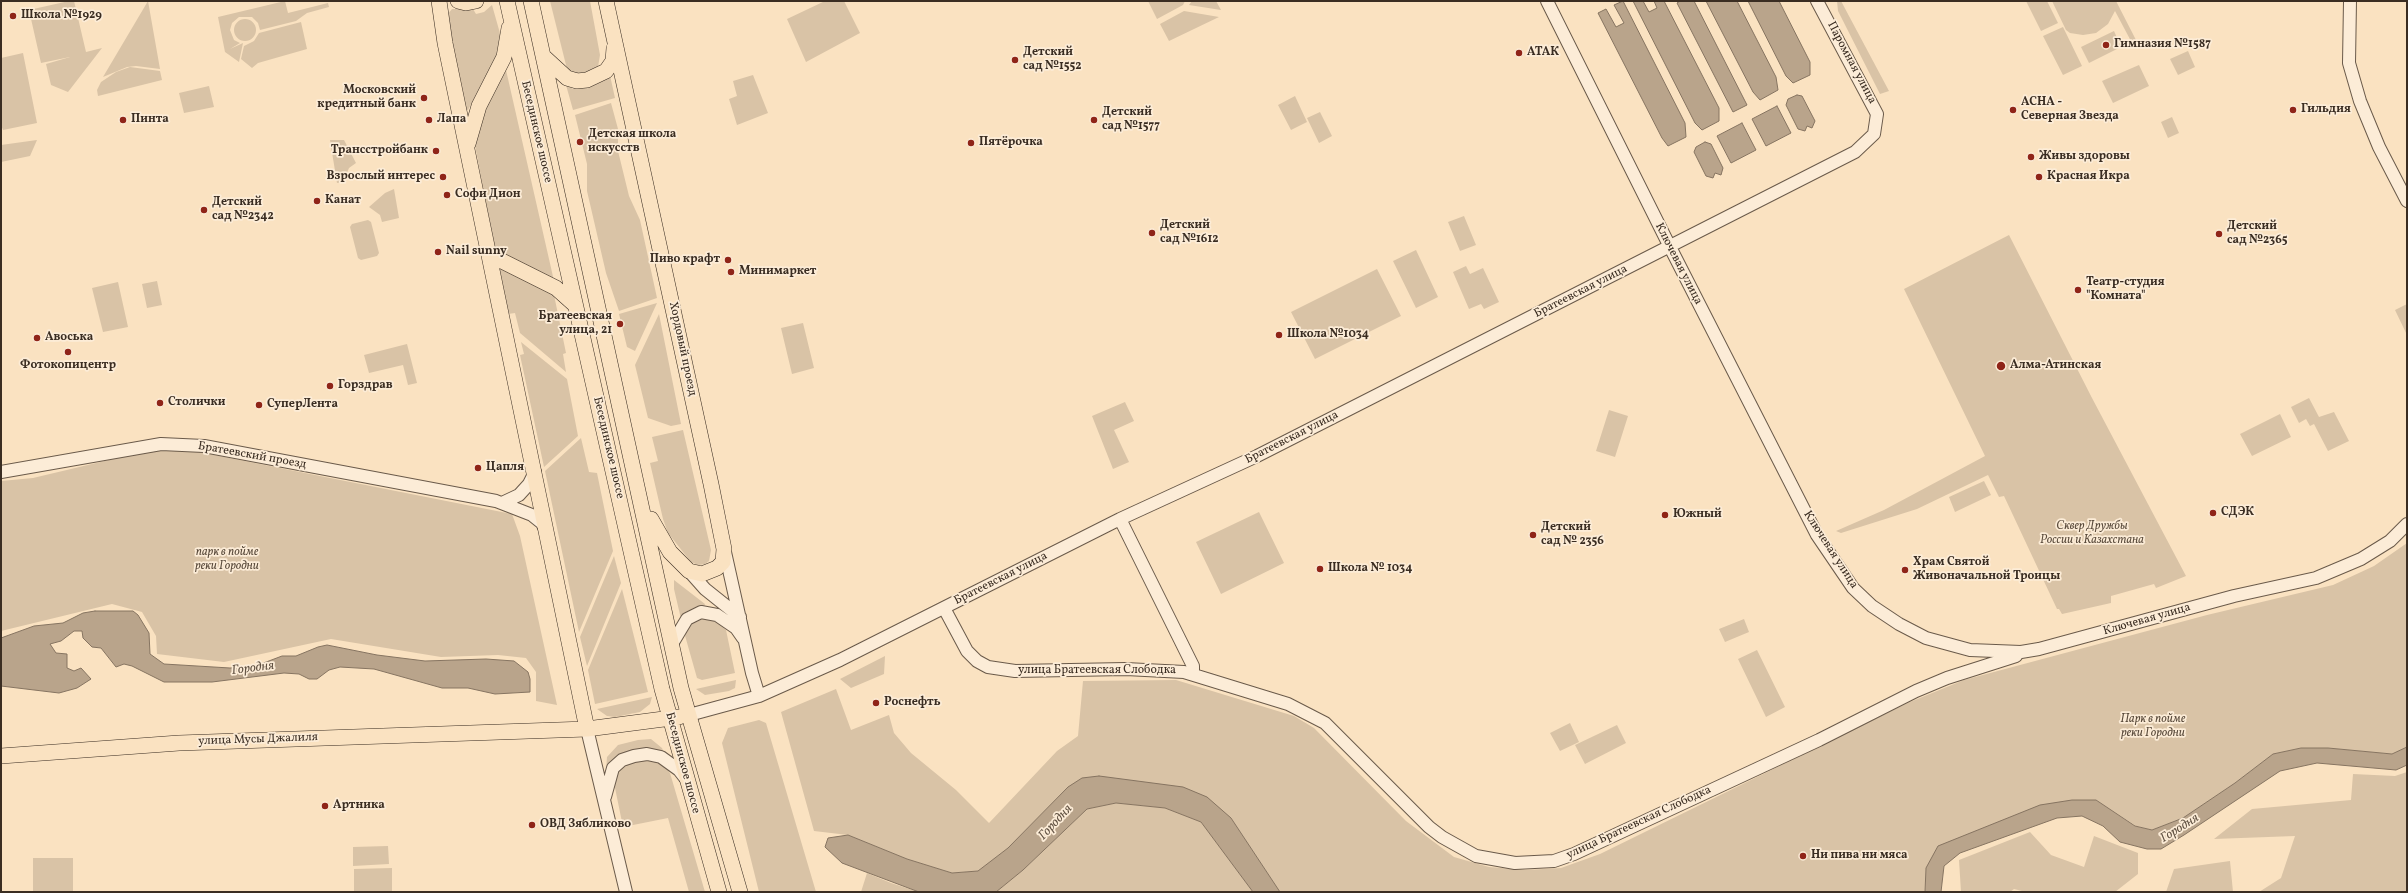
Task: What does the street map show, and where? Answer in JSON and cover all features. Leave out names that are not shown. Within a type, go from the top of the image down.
[{"type":"main road","points":[[439,1],[444,43],[535,472],[587,729]]},
{"type":"main road","points":[[458,1],[466,3],[476,1]]},
{"type":"main road","name":"Бесединское шоссе","points":[[531,1],[672,644],[690,715],[740,892]]},
{"type":"main road","name":"Хордовый проезд","points":[[606,1],[724,549]]},
{"type":"main road","points":[[467,151],[469,135],[479,106],[504,56],[509,38],[508,6]]},
{"type":"main road","name":"Бесединское шоссе","points":[[508,6],[670,719],[719,892]]},
{"type":"main road","points":[[543,55],[567,78],[577,81],[587,80],[606,70],[613,61],[614,38]]},
{"type":"main road","points":[[488,251],[500,260],[547,282],[575,305]]},
{"type":"main road","points":[[640,498],[660,538],[679,563],[689,571],[702,574],[717,568],[722,562],[724,549]]},
{"type":"main road","name":"улица Мусы Джалиля","points":[[1,756],[179,743],[587,729],[670,719],[690,715]]},
{"type":"street","name":"Ключевая улица","points":[[1547,1],[1670,247],[1817,535],[1858,592],[1872,606],[1899,624],[1926,638],[1953,647],[1988,652],[2039,649],[2234,596],[2316,578],[2339,570],[2373,552],[2390,541],[2407,524]]},
{"type":"street","points":[[2350,1],[2349,63],[2360,101],[2376,140],[2407,201]]},
{"type":"street","name":"Паромная улица","points":[[1820,2],[1875,108],[1876,128]]},
{"type":"street","name":"Братеевская улица","points":[[690,715],[760,696],[840,660],[1120,519],[1257,456],[1855,152],[1871,139],[1876,128]]},
{"type":"street","name":"Братеевский проезд","points":[[1,472],[122,449],[168,444],[204,446],[502,503],[532,515],[542,523],[547,533]]},
{"type":"street","points":[[502,503],[519,495],[529,484],[535,472]]},
{"type":"street","points":[[1120,519],[1193,666],[1193,674]]},
{"type":"street","name":"Хордовый проезд","points":[[724,549],[745,641],[760,696]]},
{"type":"street","points":[[689,571],[705,589],[740,617]]},
{"type":"street","name":"улица Братеевская Слободка","points":[[944,608],[967,651],[977,661],[988,667],[1014,671],[1162,670],[1193,674],[1288,704],[1325,723],[1429,827],[1459,847],[1476,856],[1493,860],[1535,864],[1554,861],[1586,849],[1947,678],[2039,649]]},
{"type":"street","points":[[672,644],[687,620],[701,612],[717,614],[724,618],[736,628],[745,641]]},
{"type":"street","points":[[587,729],[626,892]]},
{"type":"street","points":[[605,800],[613,768],[622,760],[634,756],[647,754],[661,757],[678,770],[686,779]]},
{"type":"green space","points":[[74,1],[86,52],[102,48],[68,92],[51,85],[46,64],[70,57],[41,63],[29,10]]},
{"type":"green space","points":[[148,1],[160,69],[136,66],[127,67],[103,77]]},
{"type":"green space","points":[[285,1],[288,13],[328,3],[329,7],[307,13],[296,21],[260,30],[258,23],[252,17],[239,17],[232,23],[230,30],[234,40],[240,43],[230,49],[243,43],[239,62],[225,52],[218,17]]},
{"type":"green space","points":[[550,1],[590,1],[600,55],[598,67],[578,77],[567,69]]},
{"type":"green space","points":[[825,1],[844,1],[860,33],[806,62],[787,19]]},
{"type":"green space","points":[[1148,1],[1185,1],[1183,5],[1157,19]]},
{"type":"green space","points":[[1192,1],[1216,1],[1221,10],[1189,5]]},
{"type":"green space","points":[[1837,1],[1841,1],[1889,91],[1880,94],[1838,11]]},
{"type":"green space","points":[[2026,1],[2047,1],[2058,23],[2041,31]]},
{"type":"green space","points":[[2052,1],[2116,1],[2136,40],[2132,43],[2115,11],[2108,24],[2096,33],[2083,35],[2070,33],[2066,30]]},
{"type":"green space","points":[[492,5],[503,44],[468,110],[465,110],[447,15],[452,9],[473,9],[476,14],[484,12]]},
{"type":"green space","points":[[1184,11],[1219,17],[1169,41],[1160,24]]},
{"type":"green space","points":[[245,19],[249,20],[255,26],[255,34],[249,40],[245,41],[241,40],[235,34],[234,30],[235,26],[241,20]]},
{"type":"green space","points":[[301,22],[307,49],[258,63],[252,68],[241,59],[244,46],[254,41],[259,33]]},
{"type":"green space","points":[[2063,27],[2082,66],[2063,75],[2043,36]]},
{"type":"green space","points":[[2114,31],[2121,47],[2089,63],[2081,47]]},
{"type":"green space","points":[[2188,51],[2195,67],[2178,75],[2170,59]]},
{"type":"green space","points":[[23,53],[37,123],[3,130],[1,125],[1,58]]},
{"type":"green space","points":[[2139,65],[2149,86],[2113,103],[2102,81]]},
{"type":"green space","points":[[130,67],[160,71],[162,80],[98,96],[97,90],[101,82],[116,72]]},
{"type":"green space","points":[[506,70],[554,281],[495,250],[473,135]]},
{"type":"green space","points":[[609,71],[615,98],[573,110],[566,85],[573,89],[592,86]]},
{"type":"green space","points":[[753,75],[768,113],[737,125],[729,99],[737,96],[733,81]]},
{"type":"green space","points":[[209,86],[214,107],[184,113],[179,93]]},
{"type":"green space","points":[[1295,96],[1307,122],[1291,130],[1278,105]]},
{"type":"green space","points":[[611,103],[618,129],[618,151],[629,196],[640,220],[657,298],[619,311],[606,273],[587,191],[587,164],[575,115]]},
{"type":"green space","points":[[1320,112],[1332,136],[1319,143],[1307,118]]},
{"type":"green space","points":[[2172,117],[2179,133],[2168,138],[2161,122]]},
{"type":"green space","points":[[37,140],[30,156],[1,162],[1,145]]},
{"type":"green space","points":[[330,140],[344,140],[356,163],[349,168],[343,182],[337,183]]},
{"type":"green space","points":[[394,189],[399,218],[382,222],[380,215],[369,207],[385,193]]},
{"type":"green space","points":[[1464,216],[1476,245],[1460,251],[1448,222]]},
{"type":"green space","points":[[368,220],[371,222],[379,253],[377,256],[361,260],[358,258],[350,227],[352,224]]},
{"type":"green space","name":"Сквер Дружбы России и Казахстана","points":[[2009,235],[2092,398],[2186,576],[2156,588],[2154,584],[2111,596],[2111,603],[2062,614],[2059,609],[2057,609],[2004,496],[1999,497],[1988,475],[1917,509],[1841,533],[1836,531],[1884,510],[1985,456],[1904,289]]},
{"type":"green space","points":[[1416,250],[1438,297],[1416,308],[1393,261]]},
{"type":"green space","points":[[1466,266],[1470,274],[1483,268],[1499,302],[1484,309],[1481,304],[1469,309],[1453,272]]},
{"type":"green space","points":[[501,267],[553,290],[566,353],[563,354],[566,372],[520,333],[515,313],[508,314],[497,268]]},
{"type":"green space","points":[[1377,269],[1401,316],[1315,359],[1291,312]]},
{"type":"green space","points":[[157,281],[162,305],[147,308],[142,284]]},
{"type":"green space","points":[[118,282],[128,327],[103,332],[92,288]]},
{"type":"green space","points":[[657,303],[635,351],[627,347],[619,314]]},
{"type":"green space","points":[[2407,304],[2407,335],[2395,310]]},
{"type":"green space","points":[[659,314],[681,424],[671,426],[648,418],[635,365]]},
{"type":"green space","points":[[803,323],[814,368],[792,374],[781,328]]},
{"type":"green space","points":[[521,342],[567,379],[578,436],[544,467],[520,355],[524,354]]},
{"type":"green space","points":[[407,344],[417,383],[408,385],[403,365],[369,373],[364,355]]},
{"type":"green space","points":[[2309,398],[2319,417],[2334,412],[2349,441],[2328,451],[2314,424],[2310,426],[2306,419],[2299,423],[2291,407]]},
{"type":"green space","points":[[1125,402],[1134,421],[1114,430],[1129,462],[1113,469],[1092,416]]},
{"type":"green space","points":[[1609,410],[1628,416],[1615,457],[1596,451]]},
{"type":"green space","points":[[2280,414],[2291,437],[2252,456],[2240,434]]},
{"type":"green space","points":[[683,430],[711,550],[709,561],[705,564],[698,565],[691,562],[668,533],[663,519],[650,463],[658,461],[652,437]]},
{"type":"green space","points":[[581,438],[589,472],[597,473],[613,551],[579,632],[545,471]]},
{"type":"green space","name":"парк в пойме реки Городни","points":[[151,450],[199,452],[512,514],[520,536],[557,705],[536,701],[536,672],[526,658],[498,655],[441,657],[331,639],[224,662],[157,654],[156,636],[142,612],[112,604],[1,631],[1,481],[33,478]]},
{"type":"green space","points":[[1984,481],[1991,495],[1955,512],[1949,497]]},
{"type":"green space","points":[[1259,512],[1284,563],[1221,594],[1196,542]]},
{"type":"green space","name":"Парк в пойме реки Городни","points":[[2407,543],[2407,747],[2392,754],[2328,748],[2301,748],[2273,754],[2235,783],[2183,818],[2152,830],[2136,826],[2096,800],[2072,800],[1926,868],[1925,892],[1280,892],[1231,818],[1068,787],[1008,848],[979,871],[952,873],[907,859],[848,835],[814,831],[781,712],[836,689],[851,730],[889,715],[894,733],[911,753],[956,790],[989,823],[1057,751],[1078,736],[1083,681],[1176,680],[1294,716],[1314,728],[1406,821],[1454,857],[1489,867],[1525,870],[1561,868],[1600,854],[1910,702],[1964,680],[2207,615],[2333,585],[2374,566]]},
{"type":"green space","points":[[614,556],[621,583],[587,666],[580,637]]},
{"type":"green space","points":[[674,580],[705,604],[704,607],[692,610],[681,619],[674,589]]},
{"type":"green space","points":[[622,589],[648,692],[595,704],[588,670]]},
{"type":"green space","points":[[701,618],[717,621],[726,630],[735,673],[702,680],[697,678],[684,632],[688,625]]},
{"type":"green space","points":[[1744,619],[1749,632],[1725,642],[1719,629]]},
{"type":"green space","points":[[1757,650],[1785,707],[1766,717],[1738,659]]},
{"type":"green space","points":[[885,656],[884,674],[851,688],[840,679]]},
{"type":"green space","points":[[736,680],[735,688],[729,691],[705,695],[696,689]]},
{"type":"green space","points":[[652,697],[650,704],[640,712],[615,717],[607,716],[597,709]]},
{"type":"green space","points":[[759,720],[766,723],[816,892],[759,892],[722,743],[728,728]]},
{"type":"green space","points":[[1570,723],[1579,742],[1560,751],[1550,733]]},
{"type":"green space","points":[[1617,725],[1626,743],[1585,764],[1575,745]]},
{"type":"green space","points":[[651,739],[662,748],[664,753],[655,750],[606,772],[607,757],[618,745],[638,740]]},
{"type":"green space","points":[[646,758],[662,763],[670,773],[705,892],[689,892],[668,818],[623,827],[614,783],[618,770],[627,763]]},
{"type":"green space","points":[[2407,772],[2407,892],[2259,892],[2281,878],[2295,836],[2214,839],[2252,809],[2351,800],[2353,774],[2395,776]]},
{"type":"green space","points":[[1116,803],[1165,808],[1201,822],[1253,892],[996,892],[1023,870],[1087,809]]},
{"type":"green space","points":[[2030,832],[2051,855],[2084,867],[2094,836],[2138,853],[2138,874],[2115,892],[2026,892],[2014,889],[2010,892],[1961,892],[1959,860]]},
{"type":"green space","points":[[388,846],[389,864],[353,866],[353,847]]},
{"type":"green space","points":[[33,858],[73,858],[73,892],[33,892]]},
{"type":"green space","points":[[2230,861],[2233,892],[2166,892],[2174,869]]},
{"type":"green space","points":[[392,868],[392,892],[354,892],[354,869]]},
{"type":"green space","points":[[867,873],[891,883],[919,892],[861,892]]},
{"type":"water","points":[[1623,1],[1685,123],[1686,137],[1668,146],[1662,138],[1598,13],[1606,9],[1616,27],[1624,23],[1614,5]]},
{"type":"water","points":[[1633,1],[1643,1],[1649,12],[1657,8],[1654,1],[1664,1],[1719,108],[1719,121],[1702,130],[1695,123]]},
{"type":"water","points":[[1680,1],[1694,1],[1747,105],[1733,112],[1677,3]]},
{"type":"water","points":[[1706,1],[1737,1],[1776,77],[1778,90],[1760,100],[1753,92]]},
{"type":"water","points":[[1748,1],[1779,1],[1810,62],[1810,75],[1793,83],[1786,76]]},
{"type":"water","points":[[1797,95],[1802,96],[1815,121],[1812,128],[1807,126],[1805,131],[1798,129],[1786,105],[1788,99]]},
{"type":"water","points":[[1777,106],[1791,133],[1766,146],[1752,119]]},
{"type":"water","points":[[1742,123],[1756,150],[1731,163],[1717,136]]},
{"type":"water","points":[[1705,142],[1711,144],[1723,168],[1721,175],[1715,173],[1713,178],[1706,176],[1694,152],[1696,147]]},
{"type":"water","name":"Городня","points":[[95,611],[133,611],[138,615],[149,633],[150,654],[164,664],[230,668],[253,667],[282,656],[296,656],[327,645],[377,655],[425,661],[486,659],[514,661],[528,672],[530,679],[530,692],[495,694],[468,688],[442,688],[374,669],[340,667],[329,670],[317,679],[309,679],[299,674],[284,673],[212,682],[164,682],[132,666],[124,664],[116,667],[101,648],[92,647],[83,638],[82,631],[74,631],[61,641],[50,644],[56,653],[67,654],[67,668],[74,671],[81,668],[91,679],[77,688],[59,693],[1,686],[1,638],[34,626],[63,623],[83,613]]},
{"type":"water","name":"Городня","points":[[2407,747],[2407,765],[2396,770],[2317,763],[2280,771],[2161,849],[2147,849],[2120,842],[2103,826],[2082,816],[2057,818],[1960,853],[1944,866],[1941,892],[1925,892],[1926,868],[1938,846],[2040,805],[2072,800],[2096,800],[2135,826],[2152,830],[2183,818],[2235,783],[2273,754],[2301,748],[2328,748],[2392,754]]},
{"type":"water","name":"Городня","points":[[1099,776],[1183,787],[1207,797],[1231,818],[1280,892],[1253,892],[1201,822],[1165,808],[1116,803],[1087,809],[1023,870],[996,892],[919,892],[842,863],[825,847],[828,838],[848,835],[907,859],[952,873],[978,871],[1008,848],[1068,787],[1082,778]]},
{"type":"place","name":"Школа №1929","points":[[13,16]]},
{"type":"place","name":"Гимназия №1587","points":[[2106,45]]},
{"type":"place","name":"АТАК","points":[[1519,53]]},
{"type":"place","name":"Детский сад №1552","points":[[1015,60]]},
{"type":"place","name":"Московский кредитный банк","points":[[424,98]]},
{"type":"place","name":"АСНА - Северная Звезда","points":[[2013,110]]},
{"type":"place","name":"Гильдия","points":[[2293,110]]},
{"type":"place","name":"Пинта","points":[[123,120]]},
{"type":"place","name":"Лапа","points":[[429,120]]},
{"type":"place","name":"Детский сад №1577","points":[[1094,120]]},
{"type":"place","name":"Детская школа искусств","points":[[580,142]]},
{"type":"place","name":"Пятёрочка","points":[[971,143]]},
{"type":"place","name":"Трансстройбанк","points":[[436,151]]},
{"type":"place","name":"Живы здоровы","points":[[2031,157]]},
{"type":"place","name":"Взрослый интерес","points":[[443,177]]},
{"type":"place","name":"Красная Икра","points":[[2039,177]]},
{"type":"place","name":"Софи Дион","points":[[447,195]]},
{"type":"place","name":"Канат","points":[[317,201]]},
{"type":"place","name":"Детский сад №2342","points":[[204,210]]},
{"type":"place","name":"Детский сад №1612","points":[[1152,233]]},
{"type":"place","name":"Детский сад №2365","points":[[2219,234]]},
{"type":"place","name":"Nail sunny","points":[[438,252]]},
{"type":"place","name":"Пиво крафт","points":[[728,260]]},
{"type":"place","name":"Минимаркет","points":[[731,272]]},
{"type":"place","name":"Театр-студия \"Комната\"","points":[[2078,290]]},
{"type":"place","name":"Братеевская улица, 21","points":[[620,324]]},
{"type":"place","name":"Школа №1034","points":[[1279,335]]},
{"type":"place","name":"Авоська","points":[[37,338]]},
{"type":"place","name":"Фотокопицентр","points":[[68,352]]},
{"type":"place","name":"Алма-Атинская","points":[[2001,366]]},
{"type":"place","name":"Горздрав","points":[[330,386]]},
{"type":"place","name":"Столички","points":[[160,403]]},
{"type":"place","name":"СуперЛента","points":[[259,405]]},
{"type":"place","name":"Цапля","points":[[478,468]]},
{"type":"place","name":"СДЭК","points":[[2213,513]]},
{"type":"place","name":"Южный","points":[[1665,515]]},
{"type":"place","name":"Детский сад № 2356","points":[[1533,535]]},
{"type":"place","name":"Школа № 1034","points":[[1320,569]]},
{"type":"place","name":"Храм Святой Живоначальной Троицы","points":[[1905,570]]},
{"type":"place","name":"Роснефть","points":[[876,703]]},
{"type":"place","name":"Артника","points":[[325,806]]},
{"type":"place","name":"ОВД Зябликово","points":[[532,825]]},
{"type":"place","name":"Ни пива ни мяса","points":[[1803,856]]}]
